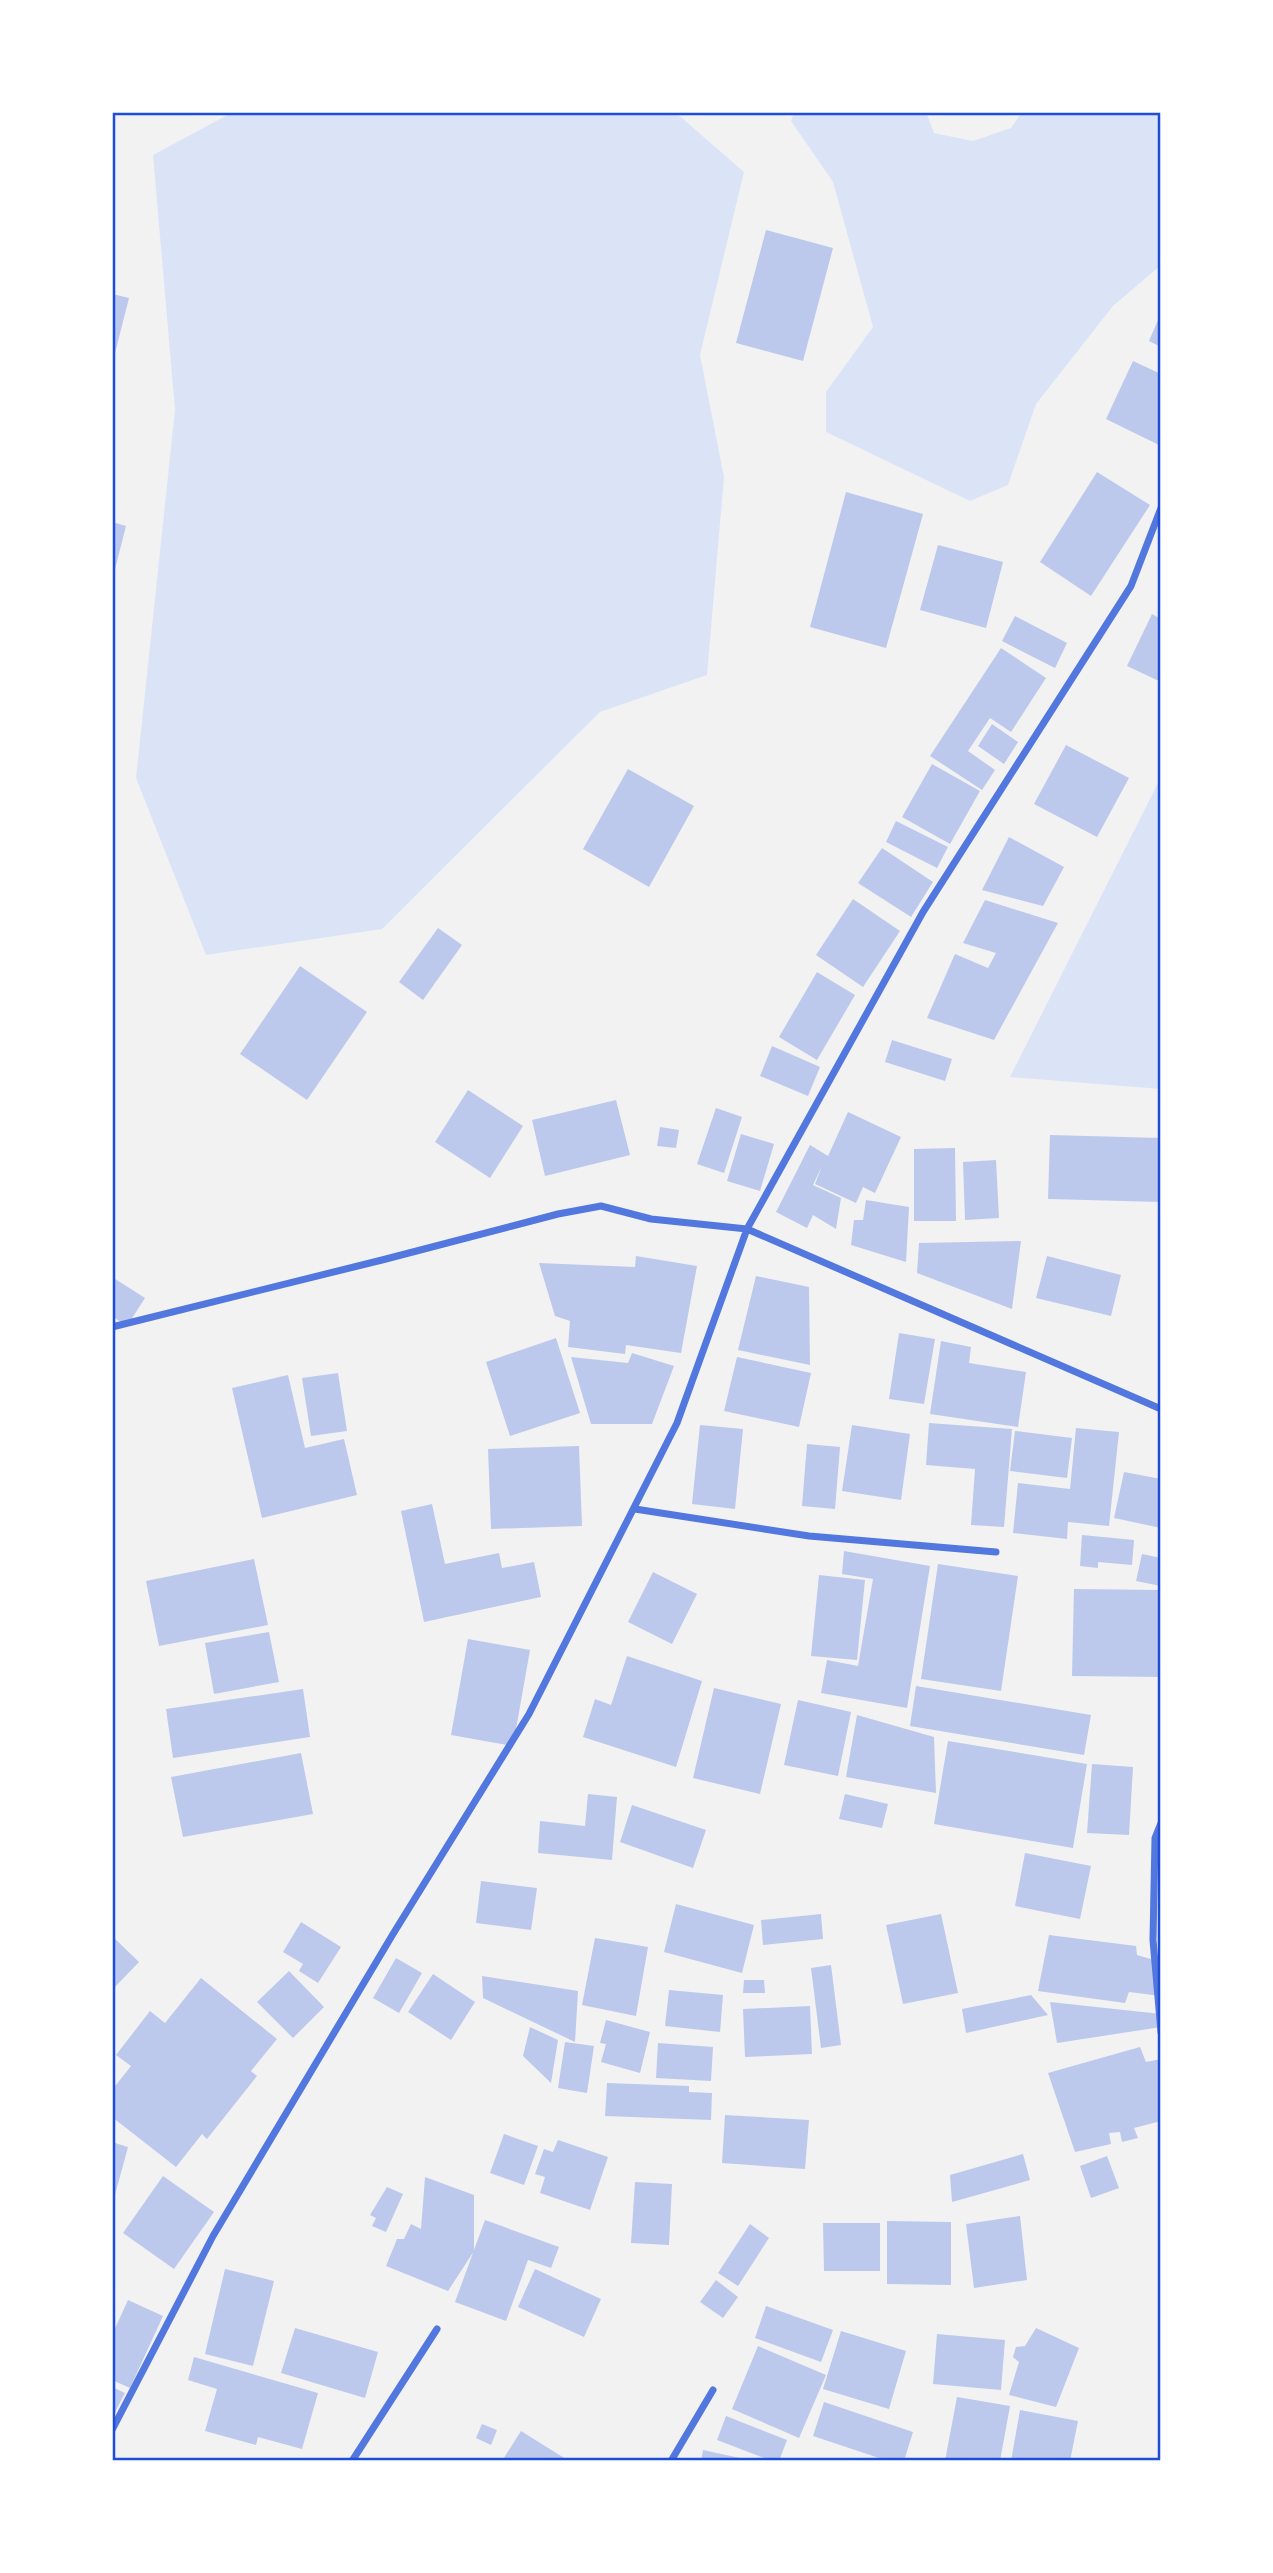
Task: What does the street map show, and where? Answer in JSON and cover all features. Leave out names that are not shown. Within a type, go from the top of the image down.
[{"type":"street","points":[[112,2430],[213,2236],[393,1934],[529,1714],[677,1423],[747,1229],[923,912],[1131,586],[1161,508]]},
{"type":"street","points":[[112,1327],[382,1261],[558,1214],[601,1206],[651,1219],[747,1229],[1161,1409]]},
{"type":"street","points":[[635,1509],[809,1536],[996,1552]]},
{"type":"street","points":[[1161,1824],[1155,1839],[1153,1940],[1161,2032]]},
{"type":"street","points":[[352,2461],[437,2329]]},
{"type":"street","points":[[671,2461],[713,2390]]},
{"type":"shaded area","points":[[233,112],[675,112],[744,172],[700,355],[724,477],[707,675],[600,712],[382,929],[206,955],[136,778],[175,410],[153,155]]},
{"type":"shaded area","points":[[794,112],[926,112],[934,133],[973,141],[1011,128],[1022,112],[1161,112],[1161,265],[1113,306],[1036,404],[1008,485],[970,501],[826,432],[826,392],[873,327],[833,182],[791,121]]},
{"type":"shaded area","points":[[1161,777],[1161,1089],[1010,1077]]},
{"type":"building","points":[[766,230],[833,248],[803,361],[736,343]]},
{"type":"building","points":[[112,294],[129,298],[113,361],[112,361]]},
{"type":"building","points":[[1161,313],[1161,347],[1149,341]]},
{"type":"building","points":[[1133,361],[1161,374],[1161,446],[1106,419]]},
{"type":"building","points":[[1097,472],[1150,505],[1091,596],[1040,562]]},
{"type":"building","points":[[846,492],[923,514],[886,648],[810,627]]},
{"type":"building","points":[[112,522],[126,526],[113,577],[112,577]]},
{"type":"building","points":[[938,545],[1003,562],[986,628],[920,610]]},
{"type":"building","points":[[1152,614],[1161,619],[1161,682],[1127,666]]},
{"type":"building","points":[[1015,616],[1067,643],[1055,668],[1002,641]]},
{"type":"building","points":[[1001,648],[1046,678],[1011,732],[990,718],[968,751],[995,770],[982,790],[930,756]]},
{"type":"building","points":[[992,724],[1018,742],[1004,764],[978,746]]},
{"type":"building","points":[[1066,745],[1129,778],[1097,837],[1034,804]]},
{"type":"building","points":[[932,764],[980,791],[950,844],[902,817]]},
{"type":"building","points":[[628,769],[694,806],[649,887],[583,849]]},
{"type":"building","points":[[896,821],[948,847],[937,868],[886,842]]},
{"type":"building","points":[[1009,837],[1064,867],[1043,906],[982,890]]},
{"type":"building","points":[[882,848],[933,882],[911,917],[858,883]]},
{"type":"building","points":[[853,899],[900,931],[863,987],[816,955]]},
{"type":"building","points":[[985,900],[1058,923],[994,1040],[927,1018],[955,954],[988,968],[996,953],[963,943]]},
{"type":"building","points":[[438,928],[462,945],[423,1000],[399,982]]},
{"type":"building","points":[[300,966],[367,1012],[307,1100],[240,1054]]},
{"type":"building","points":[[817,972],[855,995],[817,1060],[779,1037]]},
{"type":"building","points":[[892,1040],[952,1059],[945,1081],[885,1062]]},
{"type":"building","points":[[772,1046],[820,1067],[808,1096],[760,1076]]},
{"type":"building","points":[[468,1090],[523,1126],[490,1178],[435,1142]]},
{"type":"building","points":[[616,1100],[630,1155],[545,1176],[532,1120]]},
{"type":"building","points":[[716,1108],[742,1117],[724,1173],[697,1164]]},
{"type":"building","points":[[848,1112],[901,1137],[875,1193],[863,1187],[856,1203],[815,1184],[822,1166],[813,1185],[841,1198],[836,1229],[813,1215],[807,1228],[776,1212],[810,1145],[828,1156]]},
{"type":"building","points":[[660,1127],[679,1130],[676,1148],[657,1146]]},
{"type":"building","points":[[741,1134],[774,1144],[760,1191],[727,1181]]},
{"type":"building","points":[[1050,1135],[1161,1138],[1161,1202],[1048,1199]]},
{"type":"building","points":[[955,1148],[956,1221],[914,1221],[914,1149]]},
{"type":"building","points":[[996,1160],[999,1218],[965,1220],[963,1162]]},
{"type":"building","points":[[866,1200],[909,1207],[906,1262],[851,1245],[854,1220],[863,1220]]},
{"type":"building","points":[[1021,1241],[1012,1309],[917,1273],[919,1243]]},
{"type":"building","points":[[636,1256],[697,1266],[681,1353],[626,1345],[625,1354],[568,1347],[570,1321],[555,1316],[539,1263],[635,1267]]},
{"type":"building","points":[[1047,1256],[1121,1275],[1111,1316],[1036,1298]]},
{"type":"building","points":[[756,1276],[809,1287],[810,1365],[738,1350]]},
{"type":"building","points":[[112,1277],[145,1298],[127,1326],[112,1316]]},
{"type":"building","points":[[899,1333],[935,1339],[924,1404],[889,1399]]},
{"type":"building","points":[[556,1338],[580,1413],[510,1436],[486,1362]]},
{"type":"building","points":[[941,1341],[971,1347],[969,1363],[1026,1372],[1018,1427],[930,1414]]},
{"type":"building","points":[[632,1353],[674,1366],[652,1424],[591,1424],[571,1357],[628,1363]]},
{"type":"building","points":[[737,1357],[811,1373],[799,1427],[724,1411]]},
{"type":"building","points":[[338,1373],[347,1431],[311,1436],[302,1378]]},
{"type":"building","points":[[288,1375],[305,1448],[344,1439],[357,1495],[262,1518],[232,1388]]},
{"type":"building","points":[[929,1423],[1012,1429],[1004,1527],[971,1525],[975,1469],[926,1465]]},
{"type":"building","points":[[700,1425],[743,1429],[735,1509],[692,1504]]},
{"type":"building","points":[[852,1425],[910,1434],[901,1500],[842,1491]]},
{"type":"building","points":[[1076,1428],[1119,1432],[1109,1526],[1068,1522],[1067,1539],[1013,1533],[1018,1483],[1070,1489]]},
{"type":"building","points":[[1015,1431],[1072,1438],[1067,1478],[1010,1471]]},
{"type":"building","points":[[807,1444],[840,1447],[835,1509],[802,1506]]},
{"type":"building","points":[[579,1446],[582,1526],[491,1529],[488,1449]]},
{"type":"building","points":[[1124,1472],[1161,1479],[1161,1528],[1114,1518]]},
{"type":"building","points":[[432,1504],[445,1564],[499,1553],[502,1568],[534,1562],[541,1597],[424,1622],[401,1511]]},
{"type":"building","points":[[1082,1535],[1134,1540],[1132,1565],[1098,1562],[1098,1568],[1080,1566]]},
{"type":"building","points":[[844,1551],[930,1566],[907,1708],[821,1693],[827,1660],[858,1666],[873,1579],[842,1574]]},
{"type":"building","points":[[1142,1554],[1161,1558],[1161,1586],[1136,1581]]},
{"type":"building","points":[[254,1559],[268,1625],[159,1646],[146,1581]]},
{"type":"building","points":[[938,1564],[1018,1576],[1001,1691],[921,1679]]},
{"type":"building","points":[[653,1572],[697,1594],[672,1644],[628,1622]]},
{"type":"building","points":[[819,1575],[865,1580],[857,1660],[811,1656]]},
{"type":"building","points":[[1074,1589],[1161,1590],[1161,1677],[1072,1676]]},
{"type":"building","points":[[269,1632],[279,1682],[214,1694],[205,1643]]},
{"type":"building","points":[[468,1639],[530,1650],[513,1746],[451,1735]]},
{"type":"building","points":[[627,1656],[702,1681],[676,1767],[583,1737],[595,1699],[611,1705]]},
{"type":"building","points":[[916,1686],[1091,1715],[1084,1755],[910,1726]]},
{"type":"building","points":[[714,1688],[781,1704],[760,1794],[693,1778]]},
{"type":"building","points":[[303,1689],[310,1737],[173,1758],[166,1709]]},
{"type":"building","points":[[798,1700],[851,1712],[838,1776],[784,1765]]},
{"type":"building","points":[[857,1715],[934,1737],[936,1793],[846,1777]]},
{"type":"building","points":[[948,1741],[1087,1764],[1073,1848],[934,1824]]},
{"type":"building","points":[[301,1753],[313,1814],[183,1837],[171,1777]]},
{"type":"building","points":[[1092,1764],[1133,1767],[1129,1835],[1087,1833]]},
{"type":"building","points":[[588,1794],[617,1797],[612,1860],[538,1853],[540,1821],[585,1826]]},
{"type":"building","points":[[845,1794],[888,1804],[882,1828],[839,1819]]},
{"type":"building","points":[[632,1805],[706,1830],[693,1868],[620,1842]]},
{"type":"building","points":[[1025,1853],[1091,1866],[1080,1919],[1015,1906]]},
{"type":"building","points":[[481,1881],[537,1888],[531,1930],[476,1923]]},
{"type":"building","points":[[676,1904],[754,1925],[742,1973],[664,1952]]},
{"type":"building","points":[[821,1914],[823,1939],[763,1945],[761,1920]]},
{"type":"building","points":[[941,1914],[958,1993],[903,2004],[886,1925]]},
{"type":"building","points":[[301,1922],[341,1947],[318,1983],[299,1971],[303,1964],[283,1952]]},
{"type":"building","points":[[1049,1935],[1136,1946],[1137,1955],[1161,1962],[1161,1996],[1129,1992],[1125,2003],[1038,1991]]},
{"type":"building","points":[[112,1936],[139,1962],[112,1990]]},
{"type":"building","points":[[595,1938],[648,1947],[636,2016],[582,2005]]},
{"type":"building","points":[[396,1958],[422,1973],[399,2013],[373,1998]]},
{"type":"building","points":[[831,1965],[841,2045],[821,2048],[811,1968]]},
{"type":"building","points":[[289,1971],[324,2007],[293,2038],[257,2002]]},
{"type":"building","points":[[433,1974],[475,2002],[451,2040],[408,2012]]},
{"type":"building","points":[[482,1976],[578,1991],[575,2042],[483,1998]]},
{"type":"building","points":[[201,1978],[277,2039],[251,2071],[257,2076],[207,2139],[202,2134],[176,2167],[112,2117],[112,2090],[131,2066],[116,2055],[150,2011],[165,2023]]},
{"type":"building","points":[[744,1980],[764,1980],[765,1993],[743,1993]]},
{"type":"building","points":[[669,1990],[723,1995],[720,2032],[665,2026]]},
{"type":"building","points":[[1031,1995],[1048,2015],[966,2033],[962,2009]]},
{"type":"building","points":[[1050,2002],[1161,2014],[1161,2027],[1057,2043]]},
{"type":"building","points":[[810,2006],[812,2054],[745,2057],[743,2009]]},
{"type":"building","points":[[606,2020],[650,2032],[640,2073],[601,2062],[606,2044],[600,2043]]},
{"type":"building","points":[[530,2027],[558,2040],[551,2083],[523,2056]]},
{"type":"building","points":[[565,2042],[594,2046],[587,2093],[558,2088]]},
{"type":"building","points":[[658,2043],[713,2047],[711,2081],[656,2078]]},
{"type":"building","points":[[1140,2047],[1146,2062],[1161,2059],[1161,2121],[1134,2128],[1138,2138],[1122,2142],[1120,2132],[1109,2133],[1111,2144],[1075,2152],[1048,2073]]},
{"type":"building","points":[[607,2083],[689,2086],[689,2092],[712,2093],[711,2120],[605,2116]]},
{"type":"building","points":[[725,2115],[809,2120],[805,2169],[722,2163]]},
{"type":"building","points":[[504,2134],[538,2146],[524,2185],[490,2173]]},
{"type":"building","points":[[558,2140],[608,2157],[590,2210],[540,2193],[545,2177],[535,2174],[544,2149],[553,2152]]},
{"type":"building","points":[[112,2142],[128,2147],[113,2202],[112,2202]]},
{"type":"building","points":[[1023,2154],[1030,2180],[952,2202],[950,2175]]},
{"type":"building","points":[[1107,2156],[1119,2188],[1091,2198],[1080,2166]]},
{"type":"building","points":[[163,2176],[214,2212],[174,2269],[123,2233]]},
{"type":"building","points":[[425,2177],[474,2195],[474,2251],[448,2291],[386,2266],[397,2239],[404,2239],[411,2224],[421,2229]]},
{"type":"building","points":[[635,2182],[672,2184],[669,2245],[631,2243]]},
{"type":"building","points":[[387,2187],[403,2194],[386,2232],[372,2226],[376,2218],[370,2215]]},
{"type":"building","points":[[1020,2216],[1027,2280],[974,2288],[966,2224]]},
{"type":"building","points":[[485,2220],[559,2247],[551,2268],[528,2260],[506,2321],[455,2302]]},
{"type":"building","points":[[887,2221],[951,2222],[951,2285],[887,2284]]},
{"type":"building","points":[[823,2223],[880,2223],[880,2271],[824,2271]]},
{"type":"building","points":[[750,2224],[769,2238],[738,2286],[718,2273]]},
{"type":"building","points":[[225,2269],[274,2281],[253,2366],[205,2354]]},
{"type":"building","points":[[535,2269],[601,2299],[584,2337],[518,2307]]},
{"type":"building","points":[[716,2280],[738,2297],[723,2318],[700,2302]]},
{"type":"building","points":[[128,2300],[163,2316],[130,2388],[112,2380],[112,2335]]},
{"type":"building","points":[[766,2306],[833,2330],[821,2362],[755,2338]]},
{"type":"building","points":[[295,2328],[378,2352],[365,2398],[281,2373]]},
{"type":"building","points":[[1036,2328],[1079,2348],[1056,2407],[1009,2395],[1019,2362],[1013,2357],[1016,2347],[1025,2346]]},
{"type":"building","points":[[841,2331],[906,2351],[889,2409],[823,2389]]},
{"type":"building","points":[[937,2334],[1005,2340],[1001,2390],[933,2384]]},
{"type":"building","points":[[758,2346],[826,2375],[799,2438],[732,2409]]},
{"type":"building","points":[[194,2357],[318,2393],[302,2449],[258,2437],[256,2445],[205,2431],[217,2389],[188,2380]]},
{"type":"building","points":[[112,2387],[125,2393],[112,2418]]},
{"type":"building","points":[[957,2397],[1010,2406],[1000,2461],[945,2461]]},
{"type":"building","points":[[824,2402],[913,2432],[904,2461],[888,2461],[813,2436]]},
{"type":"building","points":[[1020,2410],[1078,2421],[1070,2461],[1011,2461]]},
{"type":"building","points":[[726,2416],[787,2440],[779,2461],[772,2461],[717,2440]]},
{"type":"building","points":[[482,2424],[497,2430],[491,2445],[476,2438]]},
{"type":"building","points":[[521,2431],[569,2461],[502,2461]]},
{"type":"building","points":[[703,2450],[749,2460],[749,2461],[701,2461]]}]
